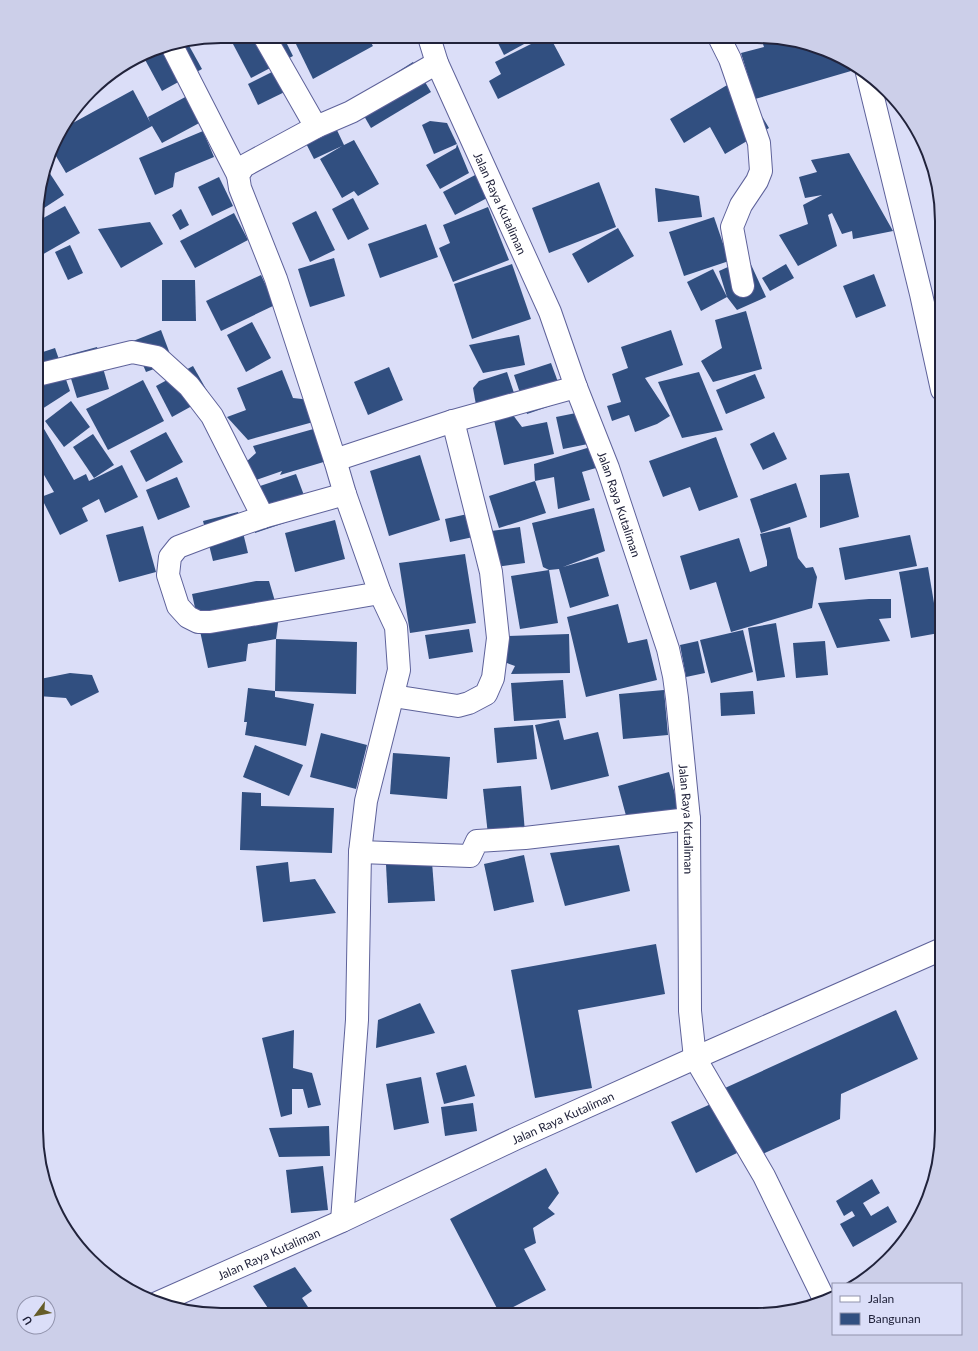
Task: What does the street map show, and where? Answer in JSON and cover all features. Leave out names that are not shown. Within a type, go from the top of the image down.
[{"type":"street","points":[[268,43],[316,127]]},
{"type":"street","name":"Jalan Raya Kutaliman","points":[[166,1300],[342,1221],[518,1138],[695,1058],[690,1011],[689,819],[677,698],[668,649],[608,468],[544,298],[438,63],[431,43]]},
{"type":"street","points":[[722,43],[730,59],[759,143],[761,171],[757,181],[741,206],[732,228],[743,286]]},
{"type":"street","points":[[174,49],[238,175],[240,188],[276,279],[345,494],[380,593],[396,627],[399,670],[366,801],[360,852],[356,1020],[342,1221]]},
{"type":"street","points":[[238,175],[244,166],[316,127],[351,112],[438,63]]},
{"type":"street","points":[[870,84],[935,358]]},
{"type":"street","points":[[43,374],[132,352],[156,357],[188,386],[212,416],[263,517]]},
{"type":"street","points":[[335,460],[453,422],[576,386]]},
{"type":"street","points":[[393,696],[458,706],[469,703],[486,694],[493,678],[498,638],[491,572],[453,422]]},
{"type":"street","points":[[345,494],[263,517],[178,547],[170,557],[168,576],[178,606],[188,617],[198,622],[210,622],[380,593]]},
{"type":"street","points":[[360,852],[470,856],[476,841],[525,838],[689,819]]},
{"type":"street","points":[[822,1295],[764,1176],[695,1058],[935,952]]},
{"type":"building","points":[[286,43],[293,56],[251,78],[233,44]]},
{"type":"building","points":[[295,43],[371,43],[373,46],[313,79]]},
{"type":"building","points":[[498,43],[526,43],[504,55]]},
{"type":"building","points":[[533,43],[553,43],[565,65],[498,99],[489,81],[501,74],[495,62]]},
{"type":"building","points":[[763,43],[768,43],[791,46],[814,52],[836,61],[851,71],[755,99],[741,53],[764,47]]},
{"type":"building","points":[[189,46],[202,69],[162,91],[145,60],[164,52]]},
{"type":"building","points":[[413,62],[431,92],[371,128],[360,109],[383,81]]},
{"type":"building","points":[[290,63],[301,84],[258,105],[248,84]]},
{"type":"building","points":[[739,78],[769,128],[725,154],[710,127],[684,143],[670,119]]},
{"type":"building","points":[[133,90],[150,122],[148,117],[189,95],[203,121],[162,143],[152,126],[66,173],[56,156],[61,142],[72,123]]},
{"type":"building","points":[[328,111],[344,145],[354,140],[379,184],[358,196],[354,191],[342,198],[320,159],[342,146],[314,159],[297,126]]},
{"type":"building","points":[[430,121],[447,123],[457,144],[434,154],[422,125]]},
{"type":"building","points":[[203,131],[214,157],[175,173],[173,187],[155,195],[139,158]]},
{"type":"building","points":[[457,144],[469,173],[440,189],[426,165],[456,148]]},
{"type":"building","points":[[849,153],[893,231],[853,239],[852,231],[842,234],[832,213],[828,215],[837,246],[798,266],[779,235],[808,224],[803,205],[822,195],[805,198],[799,177],[817,172],[811,160]]},
{"type":"building","points":[[50,173],[64,195],[43,209]]},
{"type":"building","points":[[477,174],[489,197],[455,215],[443,192]]},
{"type":"building","points":[[219,177],[233,206],[212,216],[198,187]]},
{"type":"building","points":[[599,182],[616,227],[549,253],[532,208]]},
{"type":"building","points":[[655,188],[699,196],[702,217],[658,222]]},
{"type":"building","points":[[353,198],[369,229],[348,240],[332,209]]},
{"type":"building","points":[[65,206],[80,233],[43,254],[43,218]]},
{"type":"building","points":[[488,207],[509,260],[453,282],[439,248],[450,243],[443,225]]},
{"type":"building","points":[[181,209],[189,225],[180,230],[172,215]]},
{"type":"building","points":[[316,211],[335,250],[310,262],[292,223]]},
{"type":"building","points":[[234,213],[248,240],[195,268],[180,241]]},
{"type":"building","points":[[714,217],[729,261],[684,276],[669,232]]},
{"type":"building","points":[[150,222],[163,244],[121,268],[98,229]]},
{"type":"building","points":[[426,224],[438,257],[380,278],[368,244]]},
{"type":"building","points":[[618,228],[634,256],[588,283],[572,254]]},
{"type":"building","points":[[70,245],[83,273],[68,280],[55,252]]},
{"type":"building","points":[[334,258],[345,296],[310,307],[298,269]]},
{"type":"building","points":[[748,258],[766,297],[737,310],[727,297],[719,271]]},
{"type":"building","points":[[512,264],[531,319],[472,339],[454,284]]},
{"type":"building","points":[[786,264],[794,278],[770,291],[762,278]]},
{"type":"building","points":[[713,269],[727,297],[701,311],[687,282]]},
{"type":"building","points":[[874,274],[886,306],[856,318],[843,286]]},
{"type":"building","points":[[261,275],[275,305],[221,331],[206,301]]},
{"type":"building","points":[[162,280],[195,280],[196,321],[162,321]]},
{"type":"building","points":[[746,311],[762,369],[713,382],[701,361],[722,348],[715,320]]},
{"type":"building","points":[[252,322],[271,358],[246,372],[227,335]]},
{"type":"building","points":[[161,330],[173,362],[146,372],[133,341]]},
{"type":"building","points":[[671,330],[683,365],[645,378],[670,416],[657,424],[635,432],[629,415],[612,421],[607,406],[621,402],[612,374],[628,368],[621,347]]},
{"type":"building","points":[[519,335],[525,365],[483,373],[469,345]]},
{"type":"building","points":[[97,347],[109,389],[77,398],[64,356]]},
{"type":"building","points":[[55,348],[70,391],[43,408],[43,352]]},
{"type":"building","points":[[551,363],[565,401],[527,414],[514,375]]},
{"type":"building","points":[[193,366],[210,396],[172,417],[156,386]]},
{"type":"building","points":[[389,367],[403,400],[368,415],[354,382]]},
{"type":"building","points":[[282,370],[293,398],[311,400],[317,421],[248,440],[227,417],[246,410],[237,388]]},
{"type":"building","points":[[507,372],[519,408],[476,405],[473,388],[479,381]]},
{"type":"building","points":[[699,372],[723,430],[682,438],[658,382]]},
{"type":"building","points":[[755,374],[765,398],[726,414],[716,390]]},
{"type":"building","points":[[143,380],[164,421],[108,450],[86,409]]},
{"type":"building","points":[[71,401],[90,427],[64,447],[45,421]]},
{"type":"building","points":[[581,412],[588,444],[563,449],[556,417]]},
{"type":"building","points":[[513,415],[522,427],[547,422],[554,454],[504,465],[494,420]]},
{"type":"building","points":[[43,427],[74,480],[86,474],[89,481],[122,465],[138,497],[105,513],[99,499],[82,508],[88,521],[60,535],[43,501],[43,496],[54,492],[43,473]]},
{"type":"building","points":[[317,428],[327,461],[280,475],[282,471],[253,481],[246,462],[256,453],[253,446]]},
{"type":"building","points":[[166,432],[183,462],[146,482],[130,451]]},
{"type":"building","points":[[774,432],[787,459],[763,470],[750,444]]},
{"type":"building","points":[[93,434],[114,465],[94,478],[73,447]]},
{"type":"building","points":[[716,437],[738,497],[699,511],[690,487],[663,497],[649,461]]},
{"type":"building","points":[[597,445],[603,466],[582,472],[590,500],[558,509],[554,477],[535,481],[534,464]]},
{"type":"building","points":[[420,455],[440,520],[389,536],[370,471]]},
{"type":"building","points":[[849,473],[859,517],[820,528],[820,475]]},
{"type":"building","points":[[296,474],[311,514],[255,533],[254,488]]},
{"type":"building","points":[[177,477],[190,507],[158,520],[146,490]]},
{"type":"building","points":[[535,481],[546,513],[499,528],[489,496]]},
{"type":"building","points":[[796,483],[807,517],[761,533],[750,499]]},
{"type":"building","points":[[594,508],[605,551],[563,567],[598,557],[609,596],[570,608],[559,569],[549,570],[543,567],[532,523]]},
{"type":"building","points":[[238,512],[248,553],[213,561],[203,521]]},
{"type":"building","points":[[472,513],[478,536],[450,542],[445,519]]},
{"type":"building","points":[[335,520],[345,559],[295,572],[285,533]]},
{"type":"building","points":[[143,526],[156,572],[119,582],[106,535]]},
{"type":"building","points":[[520,527],[525,563],[496,567],[491,531]]},
{"type":"building","points":[[790,527],[798,558],[806,568],[813,567],[817,577],[812,608],[731,632],[716,582],[690,590],[680,556],[739,538],[750,572],[767,566],[760,534]]},
{"type":"building","points":[[910,535],[917,566],[845,580],[839,548]]},
{"type":"building","points":[[465,554],[476,623],[410,633],[399,563]]},
{"type":"building","points":[[928,567],[935,609],[935,634],[911,638],[899,572]]},
{"type":"building","points":[[549,570],[558,623],[520,629],[511,576]]},
{"type":"building","points":[[256,581],[269,581],[279,615],[276,639],[248,644],[246,661],[208,668],[192,594]]},
{"type":"building","points":[[869,599],[891,599],[891,618],[879,619],[890,641],[837,648],[818,603]]},
{"type":"building","points":[[618,604],[628,643],[647,639],[657,680],[586,697],[567,617]]},
{"type":"building","points":[[776,623],[785,677],[757,681],[748,628]]},
{"type":"building","points":[[469,629],[473,652],[429,659],[425,635]]},
{"type":"building","points":[[743,630],[753,672],[711,683],[700,640]]},
{"type":"building","points":[[569,634],[570,673],[511,674],[515,666],[507,663],[506,636]]},
{"type":"building","points":[[276,639],[357,642],[356,694],[275,691]]},
{"type":"building","points":[[698,641],[705,673],[686,677],[680,645]]},
{"type":"building","points":[[825,641],[828,675],[796,678],[793,643]]},
{"type":"building","points":[[70,673],[92,675],[99,692],[71,706],[66,698],[43,696],[43,678]]},
{"type":"building","points":[[563,680],[566,718],[514,721],[511,683]]},
{"type":"building","points":[[248,688],[275,691],[275,697],[314,704],[306,746],[245,735],[247,722],[244,722]]},
{"type":"building","points":[[664,690],[668,735],[623,739],[619,694]]},
{"type":"building","points":[[753,691],[755,714],[721,716],[720,693]]},
{"type":"building","points":[[559,720],[564,740],[598,732],[609,776],[551,790],[535,725]]},
{"type":"building","points":[[533,725],[537,759],[497,763],[494,728]]},
{"type":"building","points":[[321,733],[367,745],[356,789],[310,777]]},
{"type":"building","points":[[255,745],[303,765],[289,796],[243,777]]},
{"type":"building","points":[[393,753],[450,757],[447,799],[390,794]]},
{"type":"building","points":[[669,772],[679,809],[628,823],[618,786]]},
{"type":"building","points":[[521,786],[525,832],[488,835],[483,789]]},
{"type":"building","points":[[242,792],[261,793],[261,806],[334,808],[332,853],[240,850]]},
{"type":"building","points":[[619,845],[630,891],[565,906],[550,853]]},
{"type":"building","points":[[524,855],[534,902],[494,911],[484,864]]},
{"type":"building","points":[[288,862],[290,882],[315,879],[336,913],[263,922],[256,866]]},
{"type":"building","points":[[432,862],[435,901],[388,903],[386,865]]},
{"type":"building","points":[[656,944],[665,994],[578,1010],[592,1088],[535,1098],[511,970]]},
{"type":"building","points":[[420,1003],[435,1033],[376,1048],[378,1020]]},
{"type":"building","points":[[896,1010],[918,1059],[841,1094],[840,1119],[756,1157],[725,1088]]},
{"type":"building","points":[[294,1030],[293,1068],[312,1073],[321,1105],[308,1108],[303,1089],[292,1089],[292,1114],[281,1117],[262,1038]]},
{"type":"building","points":[[466,1065],[475,1096],[444,1104],[436,1073]]},
{"type":"building","points":[[421,1077],[429,1123],[394,1130],[386,1084]]},
{"type":"building","points":[[473,1103],[477,1131],[445,1136],[441,1107]]},
{"type":"building","points":[[713,1103],[737,1153],[696,1173],[671,1122]]},
{"type":"building","points":[[329,1126],[330,1156],[279,1157],[269,1128]]},
{"type":"building","points":[[323,1166],[328,1210],[291,1213],[286,1170]]},
{"type":"building","points":[[546,1168],[559,1193],[548,1208],[555,1214],[533,1228],[536,1243],[524,1249],[546,1290],[512,1308],[497,1308],[450,1219]]},
{"type":"building","points":[[872,1179],[880,1193],[863,1203],[871,1216],[888,1206],[897,1222],[853,1247],[840,1224],[855,1216],[852,1211],[844,1216],[836,1201]]},
{"type":"building","points":[[295,1267],[312,1291],[302,1298],[309,1308],[268,1308],[253,1286]]}]
